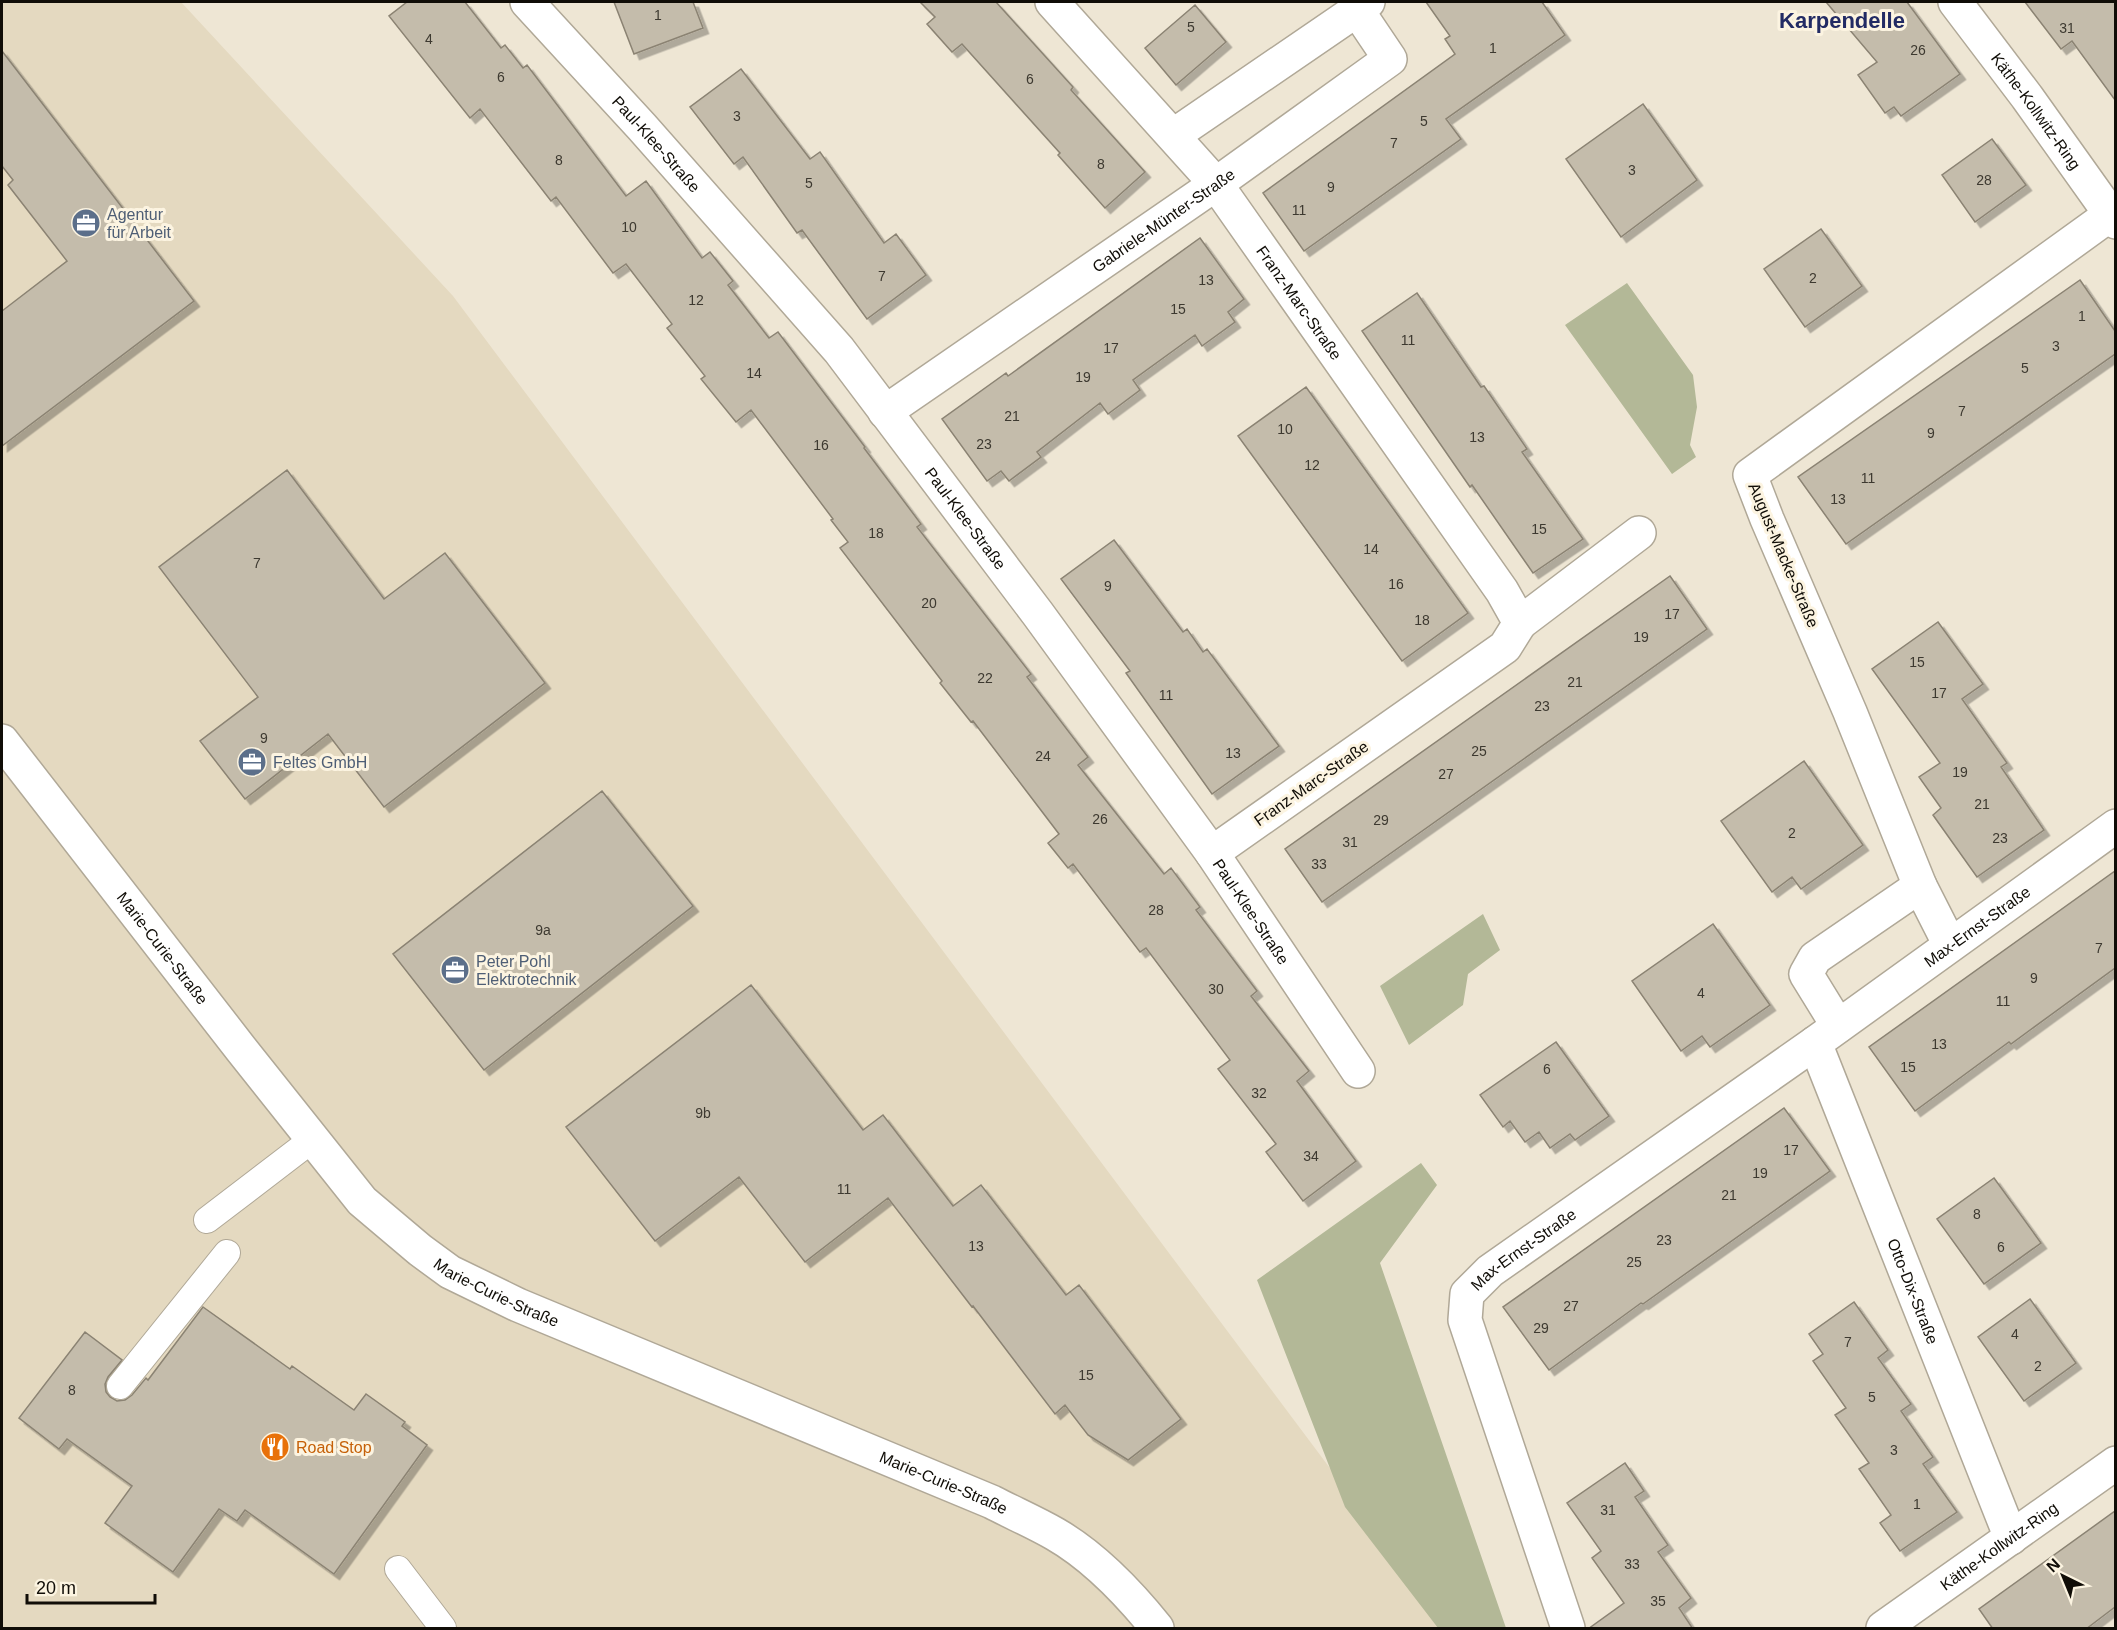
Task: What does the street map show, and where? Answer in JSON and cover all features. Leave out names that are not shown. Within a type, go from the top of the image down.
[{"type":"street","name":"Paul-Klee-Straße","points":[[527,2],[642,127],[831,341],[1038,614],[1212,853],[1358,1071]]},
{"type":"street","name":"Franz-Marc-Straße","points":[[1052,2],[1216,184],[1502,591],[1520,623]]},
{"type":"street","name":"Käthe-Kollwitz-Ring","points":[[1955,2],[2113,218]]},
{"type":"street","name":"Gabriele-Münter-Straße","points":[[885,412],[1216,184],[1390,59],[1362,6],[1174,135]]},
{"type":"street","name":"August-Macke-Straße","points":[[1950,945],[1920,886],[1850,712],[1750,475],[2113,218]]},
{"type":"street","name":"Franz-Marc-Straße","points":[[1212,853],[1504,647],[1520,623],[1639,533]]},
{"type":"street","name":"Marie-Curie-Straße","points":[[2,741],[362,1201],[420,1250],[450,1272],[518,1305],[992,1502],[1056,1535],[1080,1552],[1132,1596],[1157,1629]]},
{"type":"street","name":"Max-Ernst-Straße","points":[[1568,1629],[1465,1320],[1467,1294],[1500,1264],[1827,1035],[2115,826]]},
{"type":"street","points":[[1827,1035],[1806,974],[1815,958],[1920,886]]},
{"type":"street","name":"Otto-Dix-Straße","points":[[1827,1035],[2011,1538]]},
{"type":"street","name":"Käthe-Kollwitz-Ring","points":[[1883,1629],[2115,1463]]},
{"type":"lane","points":[[207,1220],[313,1139]]},
{"type":"lane","points":[[120,1386],[227,1253]]},
{"type":"lane","points":[[398,1569],[443,1629]]},
{"type":"shaded area","points":[[2,2],[181,2],[453,296],[1350,1495],[1456,1628],[2,1628]]},
{"type":"green space","points":[[1627,283],[1693,375],[1697,407],[1690,445],[1696,457],[1672,474],[1565,325]]},
{"type":"green space","points":[[1483,914],[1500,950],[1468,974],[1463,1005],[1409,1045],[1380,986]]},
{"type":"green space","points":[[1421,1163],[1437,1185],[1380,1263],[1506,1628],[1438,1628],[1345,1507],[1257,1280]]},
{"type":"building","points":[[407,2],[465,2],[501,48],[505,45],[523,68],[527,65],[626,196],[646,181],[702,258],[710,252],[733,281],[728,285],[769,338],[778,332],[921,524],[917,527],[1031,674],[1027,677],[1088,757],[1078,765],[1164,874],[1171,868],[1200,907],[1196,910],[1257,991],[1251,996],[1309,1071],[1297,1081],[1356,1161],[1303,1201],[1266,1152],[1276,1144],[1218,1069],[1230,1060],[1146,948],[1140,952],[1073,864],[1068,868],[1048,843],[1059,834],[973,721],[971,722],[940,683],[942,681],[840,548],[848,542],[831,520],[833,519],[751,410],[736,422],[701,379],[705,376],[667,328],[672,324],[626,264],[613,273],[556,197],[551,201],[480,109],[470,118],[389,16]]},
{"type":"building","points":[[614,2],[693,2],[703,28],[634,54]]},
{"type":"building","points":[[920,2],[996,2],[1073,87],[1071,90],[1145,172],[1105,208],[1058,155],[1060,153],[962,44],[952,52],[927,24],[935,17]]},
{"type":"building","points":[[1426,2],[1542,2],[1565,35],[1446,119],[1461,139],[1304,251],[1263,193],[1455,54],[1445,39],[1450,36]]},
{"type":"building","points":[[1826,2],[1907,2],[1960,74],[1901,116],[1894,107],[1885,113],[1858,75],[1877,62]]},
{"type":"building","points":[[2025,2],[2115,2],[2115,100],[2072,41],[2061,49]]},
{"type":"building","points":[[1195,5],[1226,42],[1176,85],[1145,48]]},
{"type":"building","name":"Agentur für Arbeit","points":[[2,51],[194,301],[2,446],[2,311],[67,261],[8,185],[13,180],[2,166]]},
{"type":"building","points":[[741,69],[810,159],[820,152],[884,243],[896,234],[926,275],[867,319],[802,230],[797,233],[743,157],[734,164],[690,107]]},
{"type":"building","points":[[1643,104],[1697,180],[1621,237],[1566,159]]},
{"type":"building","points":[[1992,139],[2026,185],[1975,222],[1942,175]]},
{"type":"building","points":[[1821,229],[1862,286],[1805,327],[1764,269]]},
{"type":"building","points":[[1200,238],[1244,299],[1228,312],[1235,322],[1202,346],[1195,335],[1133,380],[1140,390],[1108,414],[1100,403],[1037,452],[1041,457],[1009,481],[1001,471],[987,481],[942,419],[1006,373],[1008,376]]},
{"type":"building","points":[[2080,280],[2115,331],[2115,354],[1846,544],[1798,477]]},
{"type":"building","points":[[1417,293],[1481,387],[1484,386],[1527,449],[1522,452],[1583,539],[1533,573],[1472,485],[1470,487],[1362,331]]},
{"type":"building","points":[[1306,387],[1468,613],[1402,661],[1238,436]]},
{"type":"building","points":[[287,470],[384,599],[445,553],[545,683],[384,807],[328,734],[245,799],[200,741],[258,697],[159,567]]},
{"type":"building","points":[[1114,540],[1183,632],[1187,629],[1203,652],[1207,649],[1279,746],[1212,794],[1126,673],[1130,671],[1061,579]]},
{"type":"building","points":[[1670,576],[1707,629],[1322,902],[1285,849]]},
{"type":"building","points":[[1938,622],[1983,684],[1962,699],[2007,763],[2001,767],[2044,830],[1977,877],[1933,815],[1941,808],[1919,777],[1940,763],[1872,669]]},
{"type":"building","points":[[1804,761],[1863,845],[1801,889],[1792,877],[1772,892],[1721,821]]},
{"type":"building","points":[[602,791],[693,906],[484,1070],[393,954]]},
{"type":"building","points":[[2115,871],[2115,968],[1915,1111],[1869,1047]]},
{"type":"building","points":[[1713,924],[1770,1005],[1710,1047],[1702,1036],[1681,1051],[1632,981]]},
{"type":"building","points":[[751,985],[863,1130],[883,1115],[953,1206],[981,1185],[1066,1295],[1079,1285],[1181,1419],[1128,1460],[1088,1435],[1065,1405],[1055,1414],[888,1198],[805,1262],[739,1177],[655,1241],[566,1127]]},
{"type":"building","points":[[1556,1042],[1609,1116],[1575,1140],[1570,1134],[1550,1148],[1539,1132],[1525,1142],[1510,1121],[1503,1127],[1480,1095]]},
{"type":"building","points":[[1784,1108],[1830,1171],[1549,1370],[1503,1307]]},
{"type":"building","points":[[1994,1178],[2041,1243],[1984,1284],[1937,1219]]},
{"type":"building","points":[[2030,1299],[2076,1363],[2024,1401],[1978,1337]]},
{"type":"building","points":[[1854,1302],[1888,1350],[1878,1358],[1911,1404],[1901,1411],[1933,1457],[1923,1464],[1957,1512],[1900,1551],[1880,1523],[1891,1515],[1859,1469],[1869,1463],[1835,1415],[1846,1408],[1813,1361],[1823,1354],[1809,1334]]},
{"type":"building","points":[[203,1307],[290,1369],[292,1366],[354,1410],[366,1394],[405,1422],[402,1426],[427,1445],[334,1574],[245,1510],[237,1521],[219,1509],[173,1572],[105,1523],[132,1486],[67,1439],[59,1449],[19,1418],[85,1332],[122,1360],[105,1384],[106,1392],[110,1397],[117,1401],[125,1400],[146,1378],[148,1380]]},
{"type":"building","points":[[1625,1463],[1644,1491],[1635,1497],[1668,1545],[1658,1552],[1691,1598],[1679,1608],[1693,1629],[1588,1629],[1624,1603],[1592,1558],[1601,1551],[1567,1503]]},
{"type":"building","points":[[2115,1511],[2115,1607],[2086,1629],[1993,1629],[1979,1609]]},
{"type":"place","name":"Agentur für Arbeit","points":[[86,223]]},
{"type":"place","name":"Feltes GmbH","points":[[252,762]]},
{"type":"place","name":"Peter Pohl Elektrotechnik","points":[[455,970]]},
{"type":"place","name":"Road Stop","points":[[275,1447]]},
{"type":"district","name":"Karpendelle","points":[[1842,20]]}]
